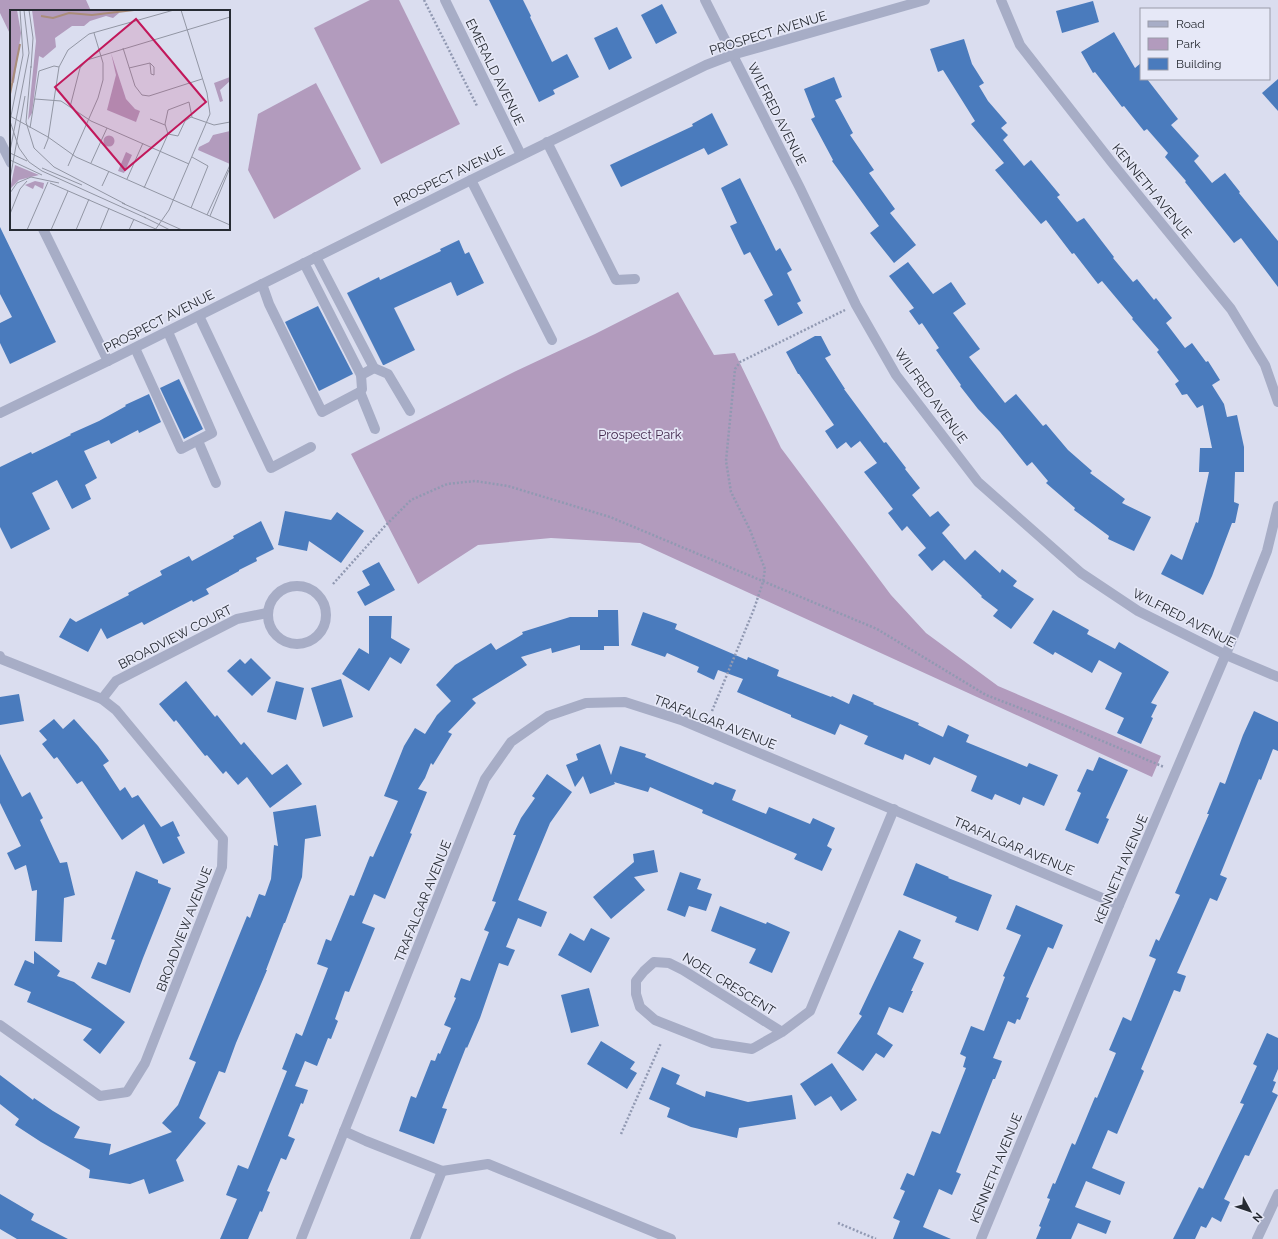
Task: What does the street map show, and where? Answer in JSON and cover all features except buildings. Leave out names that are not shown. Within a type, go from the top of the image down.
[{"type":"street","name":"EMERALD AVENUE","points":[[445,0],[521,155]]},
{"type":"street","name":"WILFRED AVENUE","points":[[705,0],[800,188],[856,306],[896,375],[978,482],[1081,573],[1138,611],[1226,655],[1278,677]]},
{"type":"street","name":"PROSPECT AVENUE","points":[[0,413],[168,332],[547,142],[706,65],[732,55],[925,0]]},
{"type":"street","name":"KENNETH AVENUE","points":[[1001,0],[1020,45],[1112,164],[1231,309],[1265,365],[1278,402]]},
{"type":"street","points":[[0,141],[10,161]]},
{"type":"street","points":[[547,142],[616,280],[635,279]]},
{"type":"street","points":[[471,180],[552,340]]},
{"type":"street","points":[[43,230],[108,361]]},
{"type":"street","points":[[316,257],[374,368],[388,374],[410,411]]},
{"type":"street","points":[[304,263],[361,375],[362,389],[360,392],[376,429]]},
{"type":"street","points":[[262,284],[269,304],[322,412],[360,392]]},
{"type":"street","points":[[199,316],[271,468],[311,447]]},
{"type":"street","points":[[135,348],[181,449],[198,441],[212,433],[168,332]]},
{"type":"street","points":[[361,375],[374,368]]},
{"type":"street","points":[[198,441],[216,482]]},
{"type":"street","name":"KENNETH AVENUE","points":[[981,1239],[1119,905],[1226,655],[1267,551],[1278,506]]},
{"type":"street","points":[[296,585],[311,589],[319,595],[326,608],[326,618],[323,627],[317,636],[304,644],[293,644],[276,636],[267,619],[268,613],[271,599],[277,592],[286,587],[296,585]]},
{"type":"street","name":"BROADVIEW COURT","points":[[102,699],[116,681],[129,674],[237,619],[268,613]]},
{"type":"street","name":"BROADVIEW AVENUE","points":[[0,658],[102,699],[116,710],[223,839],[222,867],[146,1064],[127,1092],[100,1096],[0,1025]]},
{"type":"street","name":"TRAFALGAR AVENUE","points":[[301,1239],[485,779],[511,742],[548,716],[586,703],[625,702],[681,720],[1119,905]]},
{"type":"street","name":"NOEL CRESCENT","points":[[782,1032],[669,963],[654,962],[636,981],[636,994],[640,1007],[654,1020],[713,1043],[752,1049],[782,1032],[810,1011],[894,809]]},
{"type":"street","points":[[344,1131],[442,1170],[488,1164],[671,1239]]},
{"type":"street","points":[[415,1239],[442,1170]]},
{"type":"street","points":[[1257,1239],[1278,1194]]},
{"type":"path","points":[[424,0],[477,106]]},
{"type":"path","points":[[712,711],[754,609],[763,582],[765,569],[750,530],[731,492],[726,461],[735,369],[740,362],[856,306]]},
{"type":"path","points":[[333,584],[385,526],[411,500],[447,484],[475,481],[508,486],[610,517],[877,629],[986,695],[1069,727],[1176,772]]},
{"type":"path","points":[[622,1134],[662,1043]]},
{"type":"path","points":[[838,1224],[876,1239]]},
{"type":"green space","points":[[0,0],[86,0],[91,10],[10,10],[10,34],[0,13]]},
{"type":"green space","points":[[370,0],[399,0],[460,124],[381,164],[314,28]]},
{"type":"green space","points":[[316,83],[361,169],[274,219],[248,170],[258,114]]},
{"type":"green space","name":"Prospect Park","points":[[678,292],[714,355],[735,353],[781,448],[891,595],[926,633],[998,686],[1161,756],[1152,777],[640,543],[551,538],[478,545],[418,584],[351,454]]}]
